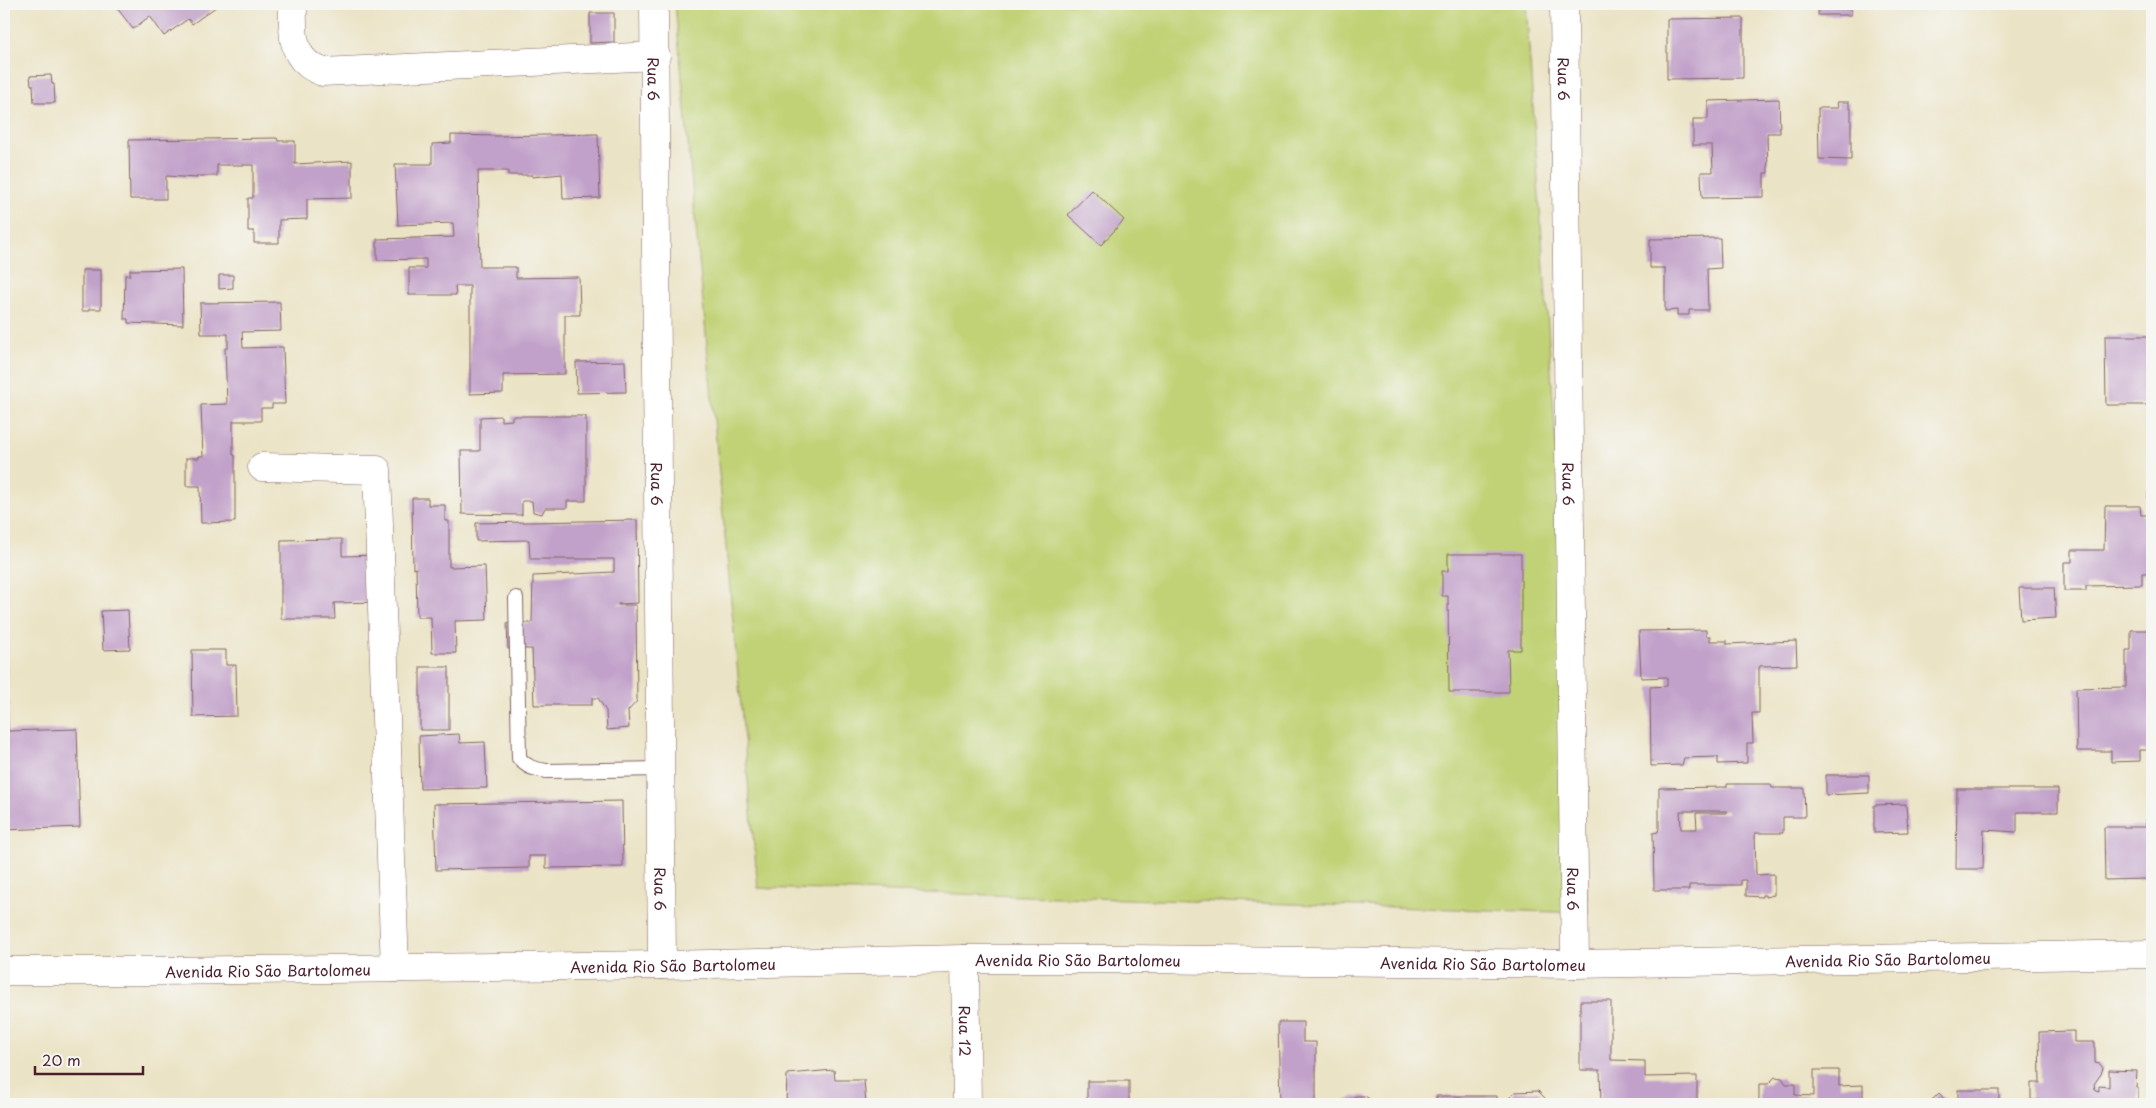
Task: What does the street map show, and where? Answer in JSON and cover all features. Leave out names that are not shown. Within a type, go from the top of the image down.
[{"type":"street","points":[[293,4],[292,34],[299,52],[307,64],[322,72],[656,56]]},
{"type":"street","name":"Rua 6","points":[[654,4],[656,56],[662,965]]},
{"type":"street","name":"Rua 6","points":[[1564,4],[1575,964]]},
{"type":"street","points":[[262,467],[376,470],[395,968]]},
{"type":"street","name":"Avenida Rio São Bartolomeu","points":[[4,971],[1153,959],[1575,964],[2152,954]]},
{"type":"street","name":"Rua 12","points":[[965,960],[967,1104]]},
{"type":"lane","points":[[516,598],[519,758],[523,763],[530,768],[547,771],[661,769]]},
{"type":"green space","points":[[675,4],[1526,4],[1588,913],[758,888]]},
{"type":"building","points":[[114,4],[220,4],[192,24],[188,19],[164,36],[150,16],[133,29]]},
{"type":"building","points":[[1818,4],[1851,4],[1851,15],[1818,15]]},
{"type":"building","points":[[590,13],[614,13],[614,42],[590,43]]},
{"type":"building","points":[[1743,18],[1743,78],[1667,79],[1667,19]]},
{"type":"building","points":[[51,75],[52,84],[54,84],[55,103],[34,103],[33,85],[31,85],[30,76]]},
{"type":"building","points":[[1779,99],[1780,133],[1767,133],[1768,173],[1764,173],[1764,197],[1702,198],[1701,172],[1713,172],[1712,145],[1693,145],[1693,119],[1708,119],[1708,101]]},
{"type":"building","points":[[1837,102],[1849,102],[1849,108],[1851,108],[1851,160],[1819,159],[1818,108],[1838,108]]},
{"type":"building","points":[[598,134],[600,198],[563,199],[562,174],[532,177],[532,175],[508,175],[508,171],[478,171],[480,267],[516,267],[516,278],[579,277],[580,315],[565,315],[565,374],[503,375],[503,393],[470,394],[470,286],[455,286],[456,295],[409,295],[409,268],[426,268],[426,259],[377,260],[377,239],[454,237],[453,223],[398,225],[395,164],[432,164],[432,144],[451,143],[451,135]]},
{"type":"building","points":[[277,138],[278,141],[295,141],[295,164],[352,161],[352,198],[307,199],[307,219],[279,220],[279,243],[254,243],[254,231],[248,231],[248,198],[253,198],[253,165],[217,165],[217,176],[197,176],[197,178],[166,176],[166,199],[130,199],[129,140]]},
{"type":"building","points":[[1092,190],[1124,220],[1101,245],[1068,215]]},
{"type":"building","points":[[1720,238],[1721,268],[1707,269],[1708,310],[1689,310],[1689,315],[1677,315],[1677,310],[1665,311],[1665,268],[1650,268],[1650,239]]},
{"type":"building","points":[[182,269],[183,325],[128,323],[128,319],[124,319],[125,275],[130,275],[130,270]]},
{"type":"building","points":[[82,270],[101,270],[101,309],[82,311]]},
{"type":"building","points":[[219,275],[233,275],[233,288],[219,289]]},
{"type":"building","points":[[280,302],[281,331],[242,332],[243,348],[283,347],[285,404],[272,404],[272,408],[261,408],[261,421],[233,421],[235,522],[201,523],[200,486],[186,486],[186,458],[199,458],[199,456],[203,456],[201,405],[227,404],[225,348],[228,348],[228,334],[201,334],[200,303]]},
{"type":"building","points":[[2105,336],[2152,336],[2152,405],[2106,405]]},
{"type":"building","points":[[625,361],[626,392],[577,393],[576,362]]},
{"type":"building","points":[[501,416],[501,421],[512,420],[512,416],[586,416],[586,501],[567,501],[567,508],[545,508],[542,514],[533,512],[532,501],[522,501],[522,515],[462,514],[461,451],[480,451],[480,417]]},
{"type":"building","points":[[2152,491],[2152,573],[2142,573],[2142,585],[2086,586],[2086,591],[2064,591],[2064,562],[2072,562],[2072,550],[2104,550],[2105,506],[2140,506],[2141,515],[2148,515],[2148,492]]},
{"type":"building","points":[[412,498],[428,498],[428,505],[445,505],[445,521],[449,521],[449,567],[485,566],[487,620],[455,621],[456,653],[432,653],[431,617],[417,617],[416,568],[413,569]]},
{"type":"building","points":[[637,520],[638,603],[618,605],[636,605],[637,701],[628,711],[629,728],[607,730],[606,711],[598,698],[592,698],[592,705],[534,705],[532,649],[508,649],[507,623],[532,623],[533,576],[614,572],[614,559],[530,559],[529,540],[476,541],[476,523]]},
{"type":"building","points":[[342,539],[342,556],[380,555],[381,602],[334,603],[335,619],[281,619],[281,540]]},
{"type":"building","points":[[1448,554],[1521,554],[1521,650],[1508,650],[1509,692],[1449,692],[1448,596],[1442,596],[1442,571],[1448,571]]},
{"type":"building","points":[[2019,588],[2054,588],[2056,618],[2021,620]]},
{"type":"building","points":[[128,610],[130,649],[103,650],[101,611]]},
{"type":"building","points":[[1706,630],[1706,636],[1710,636],[1710,641],[1727,641],[1727,644],[1796,641],[1797,665],[1760,666],[1759,713],[1752,713],[1753,743],[1747,743],[1747,763],[1718,764],[1718,757],[1684,758],[1682,765],[1651,766],[1650,687],[1667,686],[1667,677],[1641,678],[1639,631]]},
{"type":"building","points":[[2131,630],[2152,630],[2152,750],[2140,750],[2140,761],[2111,762],[2111,751],[2077,751],[2076,688],[2126,687],[2126,650],[2131,650]]},
{"type":"building","points":[[192,650],[226,650],[226,665],[236,665],[237,716],[193,717]]},
{"type":"building","points":[[4,663],[7,663],[8,731],[77,729],[80,827],[4,830]]},
{"type":"building","points":[[420,667],[449,667],[449,730],[420,730]]},
{"type":"building","points":[[459,734],[460,743],[485,742],[487,788],[420,789],[419,736]]},
{"type":"building","points":[[1826,775],[1869,775],[1869,793],[1826,795]]},
{"type":"building","points":[[1727,784],[1771,784],[1772,788],[1804,788],[1805,817],[1783,817],[1783,833],[1755,833],[1756,875],[1774,874],[1774,895],[1765,897],[1765,895],[1762,895],[1762,897],[1746,896],[1746,880],[1741,880],[1741,885],[1689,885],[1689,890],[1654,890],[1653,833],[1658,832],[1659,828],[1659,788],[1727,787]],"holes":[[[1680,811],[1727,811],[1727,813],[1696,813],[1697,829],[1681,829]]]},
{"type":"building","points":[[1957,789],[2058,789],[2058,812],[2017,812],[2017,832],[1984,830],[1983,869],[1956,869]]},
{"type":"building","points":[[622,801],[623,867],[546,868],[546,856],[529,856],[529,868],[436,870],[434,804]]},
{"type":"building","points":[[1906,804],[1908,832],[1874,833],[1874,805]]},
{"type":"building","points":[[2146,819],[2152,819],[2152,887],[2147,887],[2147,879],[2105,880],[2104,827],[2146,827]]},
{"type":"building","points":[[1580,1001],[1611,1001],[1611,1060],[1645,1061],[1645,1077],[1697,1076],[1697,1104],[1601,1104],[1600,1070],[1580,1070]]},
{"type":"building","points":[[1278,1022],[1303,1022],[1303,1042],[1316,1042],[1316,1104],[1280,1104]]},
{"type":"building","points":[[2074,1031],[2074,1042],[2095,1042],[2095,1063],[2100,1064],[2103,1068],[2094,1084],[2095,1089],[2099,1091],[2099,1086],[2109,1087],[2109,1070],[2137,1071],[2138,1104],[2040,1104],[2040,1100],[2031,1100],[2031,1083],[2040,1083],[2039,1032]]},
{"type":"building","points":[[834,1070],[835,1080],[864,1080],[866,1104],[786,1104],[787,1074]]},
{"type":"building","points":[[1814,1070],[1839,1070],[1839,1086],[1863,1085],[1863,1104],[1759,1104],[1759,1084],[1768,1084],[1775,1077],[1782,1078],[1786,1084],[1795,1084],[1795,1095],[1814,1096]]},
{"type":"building","points":[[1087,1081],[1129,1081],[1129,1104],[1087,1104]]},
{"type":"building","points":[[1958,1090],[1999,1090],[1999,1104],[1958,1104]]},
{"type":"building","points":[[1538,1091],[1551,1104],[1437,1104],[1436,1096],[1497,1096],[1497,1100],[1508,1099],[1515,1092]]},
{"type":"building","points":[[1939,1093],[1949,1104],[1928,1104]]},
{"type":"building","points":[[1356,1096],[1365,1096],[1377,1104],[1339,1104]]}]
